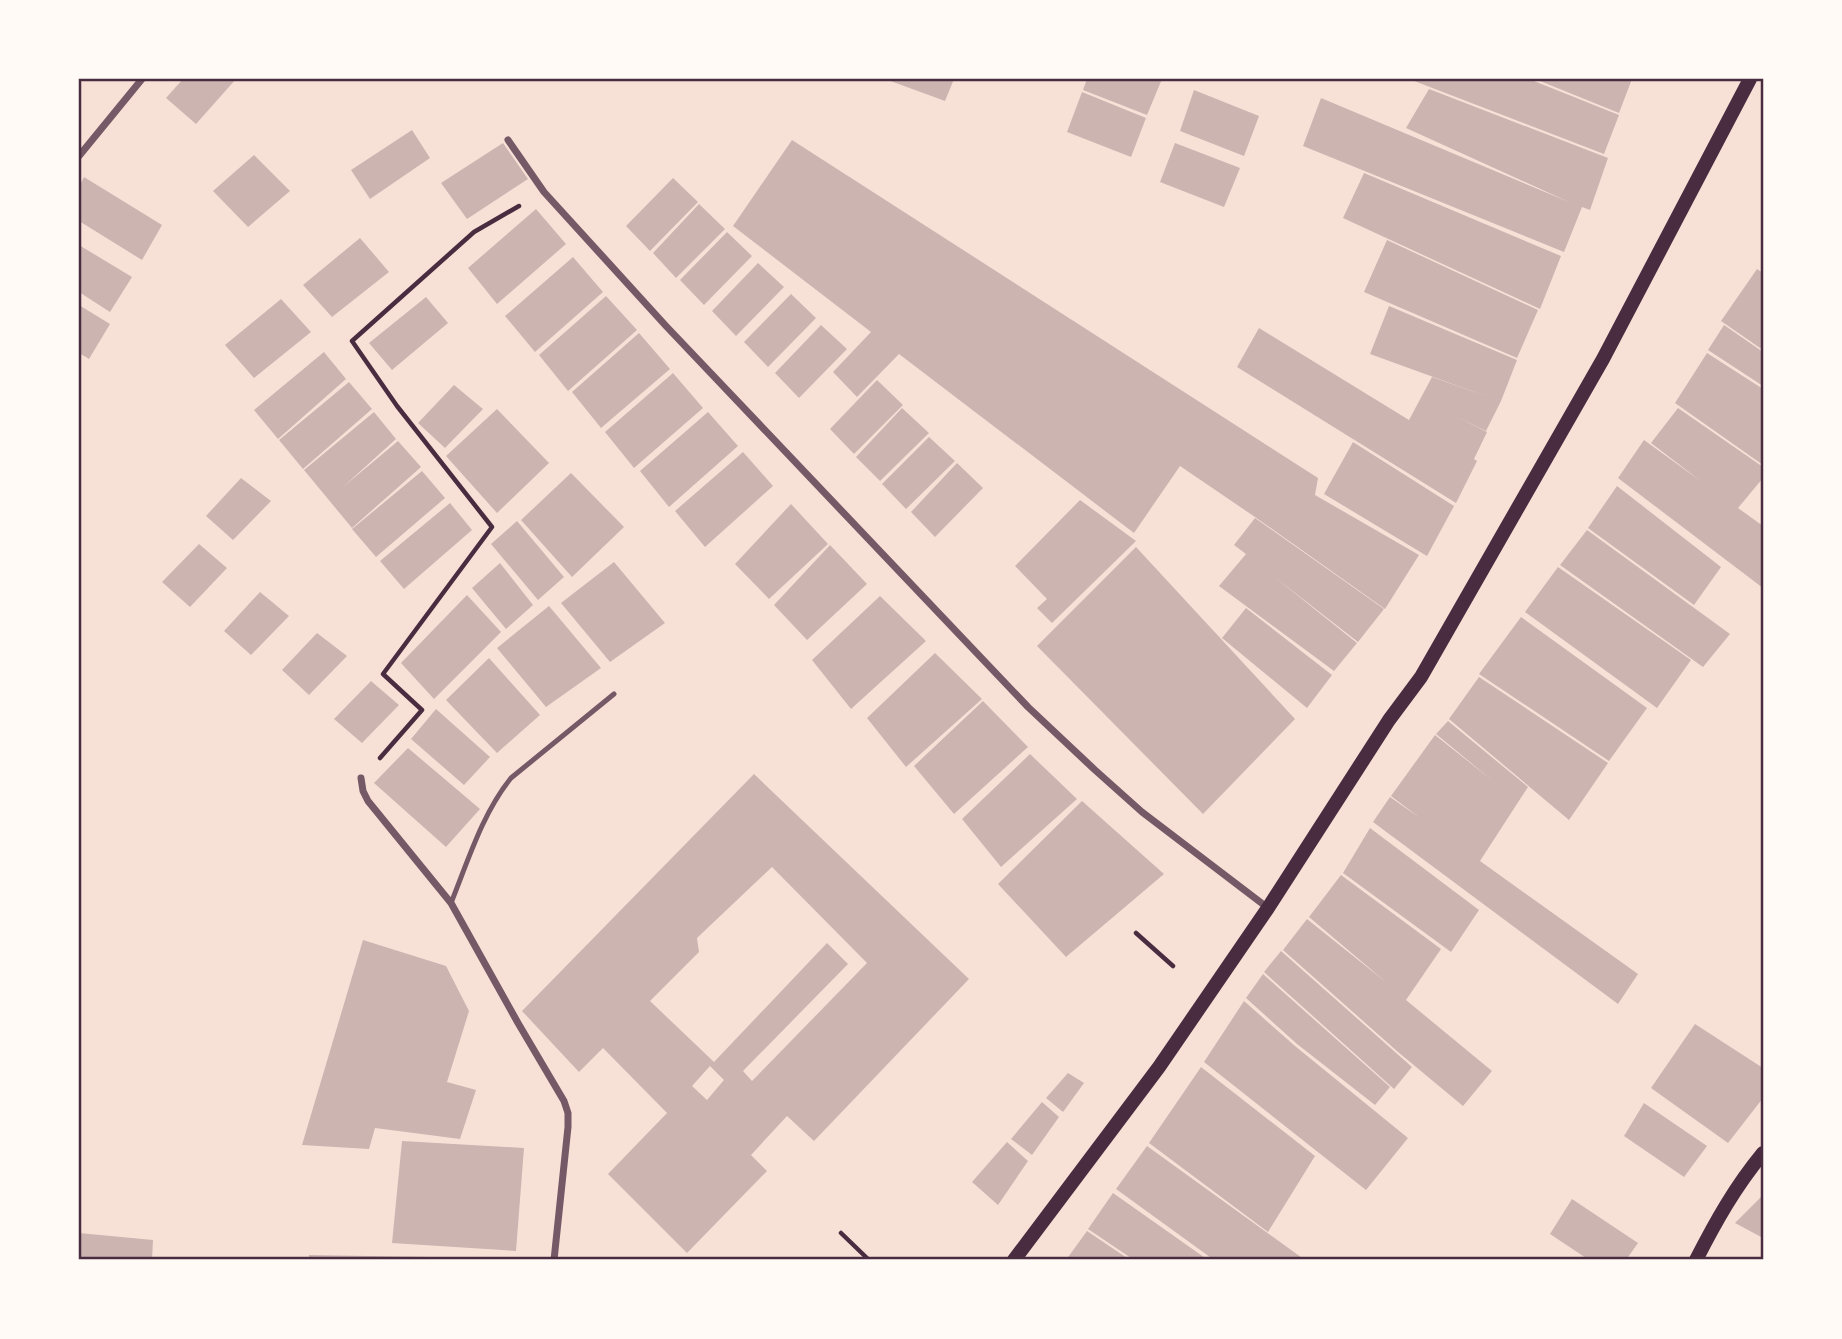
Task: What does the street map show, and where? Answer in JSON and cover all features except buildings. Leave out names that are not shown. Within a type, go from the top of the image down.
[{"type":"main road","points":[[1014,1260],[1159,1067],[1268,908],[1389,720],[1421,677],[1603,359],[1750,79]]},
{"type":"main road","points":[[1696,1260],[1720,1213],[1763,1153]]},
{"type":"street","points":[[79,156],[142,79]]},
{"type":"street","points":[[508,140],[544,192],[675,336],[1028,707],[1142,812],[1268,908]]},
{"type":"street","points":[[361,778],[368,801],[451,904],[564,1101],[568,1113],[568,1134],[554,1260]]},
{"type":"lane","points":[[451,904],[490,810],[505,785],[614,694]]},
{"type":"path","points":[[361,778],[422,710],[383,674],[492,527],[397,406],[352,341],[474,232],[544,192]]},
{"type":"path","points":[[1136,933],[1173,966]]},
{"type":"path","points":[[841,1233],[869,1260]]}]
